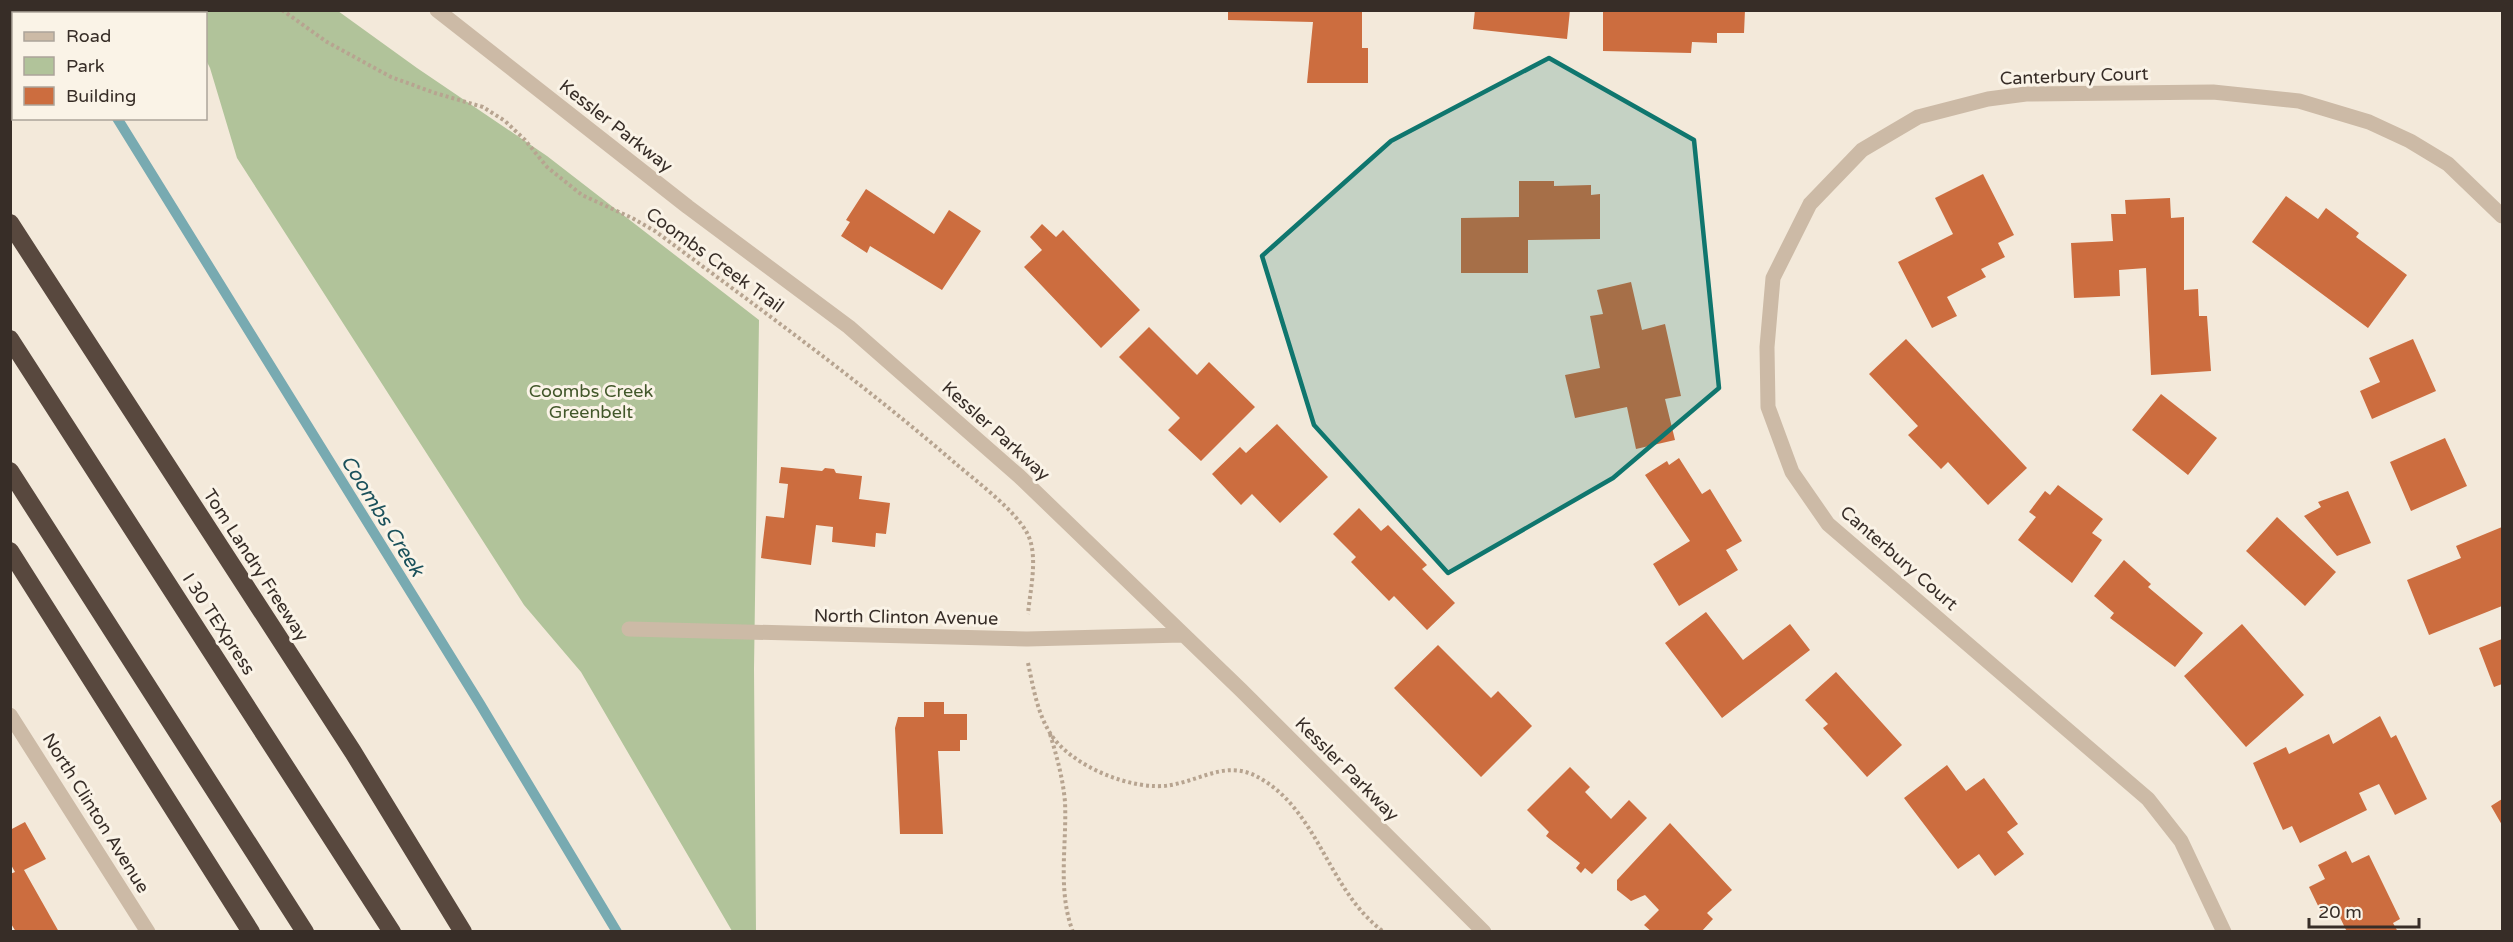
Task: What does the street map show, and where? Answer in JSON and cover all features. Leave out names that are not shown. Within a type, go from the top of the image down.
[{"type":"highway","name":"Tom Landry Freeway","points":[[10,223],[353,752],[463,932]]},
{"type":"highway","name":"I 30 TEXpress","points":[[10,339],[393,932]]},
{"type":"highway","points":[[10,471],[305,932]]},
{"type":"highway","points":[[10,551],[251,932]]},
{"type":"street","name":"Kessler Parkway","points":[[437,10],[688,207],[849,327],[1019,476],[1241,690],[1484,932]]},
{"type":"street","name":"Canterbury Court","points":[[2224,932],[2181,841],[2148,799],[1828,524],[1798,481],[1792,472],[1768,406],[1767,347],[1773,278],[1810,204],[1862,150],[1918,117],[1988,99],[2026,94],[2213,92],[2299,101],[2369,122],[2410,141],[2448,164],[2502,216]]},
{"type":"street","name":"North Clinton Avenue","points":[[629,629],[1027,639],[1182,635]]},
{"type":"street","name":"North Clinton Avenue","points":[[10,715],[148,932]]},
{"type":"path","name":"Coombs Creek Trail","points":[[282,10],[327,42],[391,76],[435,93],[483,107],[505,121],[525,140],[547,167],[582,195],[655,231],[810,345],[904,419],[994,497],[1028,534],[1032,546],[1033,566],[1027,623]]},
{"type":"path","points":[[1027,659],[1037,702],[1061,771],[1064,793],[1064,897],[1072,932]]},
{"type":"path","points":[[1050,734],[1087,766],[1119,779],[1147,786],[1170,785],[1233,769],[1262,779],[1293,804],[1354,905],[1384,932]]},
{"type":"highlighted area","points":[[1549,58],[1694,140],[1719,388],[1613,478],[1448,573],[1314,425],[1262,256],[1391,141]]},
{"type":"green space","name":"Coombs Creek Greenbelt","points":[[338,11],[417,68],[547,156],[759,320],[754,669],[756,931],[732,931],[581,672],[524,605],[237,158],[207,62],[207,12],[179,12]]},
{"type":"building","points":[[1228,10],[1362,10],[1362,48],[1368,48],[1368,83],[1307,83],[1313,22],[1228,20]]},
{"type":"building","points":[[1475,10],[1570,10],[1567,39],[1473,29]]},
{"type":"building","points":[[1603,10],[1745,10],[1744,33],[1717,33],[1717,43],[1692,42],[1691,53],[1603,51]]},
{"type":"building","points":[[1983,174],[2014,235],[1998,243],[2005,257],[1981,269],[1986,277],[1947,297],[1957,316],[1932,328],[1898,262],[1953,234],[1935,198]]},
{"type":"building","points":[[1519,181],[1554,181],[1554,186],[1591,185],[1591,195],[1600,194],[1600,239],[1528,240],[1528,273],[1461,273],[1461,218],[1519,217]]},
{"type":"building","points":[[866,189],[934,234],[949,210],[981,231],[942,290],[870,246],[867,253],[841,236],[850,222],[846,220]]},
{"type":"building","points":[[2286,196],[2318,219],[2326,208],[2359,233],[2356,237],[2407,275],[2368,328],[2252,242]]},
{"type":"building","points":[[2170,198],[2171,218],[2184,217],[2184,290],[2198,289],[2199,316],[2207,316],[2211,371],[2151,375],[2146,268],[2119,270],[2120,296],[2074,298],[2071,243],[2113,241],[2111,214],[2126,214],[2125,200]]},
{"type":"building","points":[[1042,224],[1056,237],[1063,230],[1140,310],[1101,348],[1024,267],[1042,250],[1030,237]]},
{"type":"building","points":[[1631,282],[1642,330],[1665,324],[1681,396],[1665,399],[1675,440],[1636,449],[1627,407],[1575,418],[1565,375],[1600,368],[1590,316],[1603,314],[1597,290]]},
{"type":"building","points":[[1149,327],[1197,375],[1209,362],[1255,407],[1201,461],[1168,430],[1180,418],[1119,357]]},
{"type":"building","points":[[1906,339],[2027,468],[1988,505],[1948,462],[1941,469],[1908,435],[1918,426],[1869,374]]},
{"type":"building","points":[[2413,339],[2436,391],[2372,419],[2360,391],[2380,382],[2369,358]]},
{"type":"building","points":[[2161,394],[2217,438],[2188,475],[2132,430]]},
{"type":"building","points":[[1277,424],[1328,477],[1280,523],[1252,494],[1241,505],[1212,474],[1240,447],[1246,453]]},
{"type":"building","points":[[2445,438],[2467,486],[2411,511],[2390,462]]},
{"type":"building","points":[[1679,458],[1702,494],[1710,489],[1742,541],[1726,550],[1738,570],[1679,606],[1653,564],[1690,541],[1645,475],[1667,461],[1669,465]]},
{"type":"building","points":[[781,467],[822,471],[825,468],[834,469],[836,473],[862,476],[859,499],[890,503],[886,534],[876,533],[875,547],[832,542],[833,527],[816,525],[811,565],[761,558],[766,516],[784,518],[788,484],[779,483]]},
{"type":"building","points":[[2058,485],[2103,519],[2092,533],[2102,540],[2072,583],[2018,540],[2036,517],[2029,512],[2045,491],[2050,495]]},
{"type":"building","points":[[2348,491],[2371,543],[2337,556],[2304,516],[2321,507],[2318,502]]},
{"type":"building","points":[[1359,508],[1381,531],[1388,525],[1427,565],[1422,569],[1455,603],[1427,630],[1394,596],[1389,601],[1351,562],[1356,557],[1333,534]]},
{"type":"building","points":[[2277,517],[2336,572],[2305,606],[2246,551]]},
{"type":"building","points":[[2502,527],[2502,606],[2429,635],[2407,580],[2461,558],[2456,546]]},
{"type":"building","points":[[2124,560],[2151,584],[2148,587],[2203,633],[2175,667],[2110,618],[2114,613],[2094,596]]},
{"type":"building","points":[[1706,612],[1743,660],[1790,624],[1810,650],[1722,718],[1665,643]]},
{"type":"building","points":[[2242,624],[2304,695],[2246,747],[2184,676]]},
{"type":"building","points":[[2502,639],[2502,684],[2494,687],[2479,648]]},
{"type":"building","points":[[1438,645],[1491,698],[1498,691],[1532,726],[1481,777],[1394,688]]},
{"type":"building","points":[[1836,672],[1902,745],[1867,777],[1823,728],[1828,724],[1805,700]]},
{"type":"building","points":[[924,702],[944,702],[944,714],[967,714],[967,740],[960,740],[960,751],[938,751],[943,834],[900,834],[895,728],[898,717],[924,717]]},
{"type":"building","points":[[2380,716],[2391,738],[2396,735],[2427,799],[2395,815],[2379,784],[2359,793],[2367,810],[2300,843],[2292,826],[2283,830],[2253,763],[2286,747],[2289,754],[2329,734],[2333,744]]},
{"type":"building","points":[[1947,765],[1966,791],[1984,778],[2018,824],[2007,832],[2024,854],[1995,876],[1979,854],[1958,869],[1904,798]]},
{"type":"building","points":[[1570,767],[1590,787],[1585,792],[1611,819],[1629,800],[1647,818],[1592,874],[1585,868],[1581,873],[1576,868],[1580,863],[1546,836],[1549,832],[1527,810]]},
{"type":"building","points":[[2502,799],[2502,825],[2491,806]]},
{"type":"building","points":[[25,822],[46,859],[24,870],[59,932],[16,932],[10,922],[10,874],[15,872],[10,863],[10,830]]},
{"type":"building","points":[[1670,823],[1732,890],[1707,913],[1713,919],[1701,932],[1652,932],[1644,925],[1659,910],[1645,895],[1631,901],[1617,890],[1617,880]]},
{"type":"building","points":[[2346,851],[2352,863],[2369,855],[2400,919],[2393,923],[2398,932],[2347,932],[2336,909],[2323,916],[2309,887],[2325,879],[2318,865]]},
{"type":"waterway","name":"Coombs Creek","points":[[118,120],[480,704],[617,932]]}]
